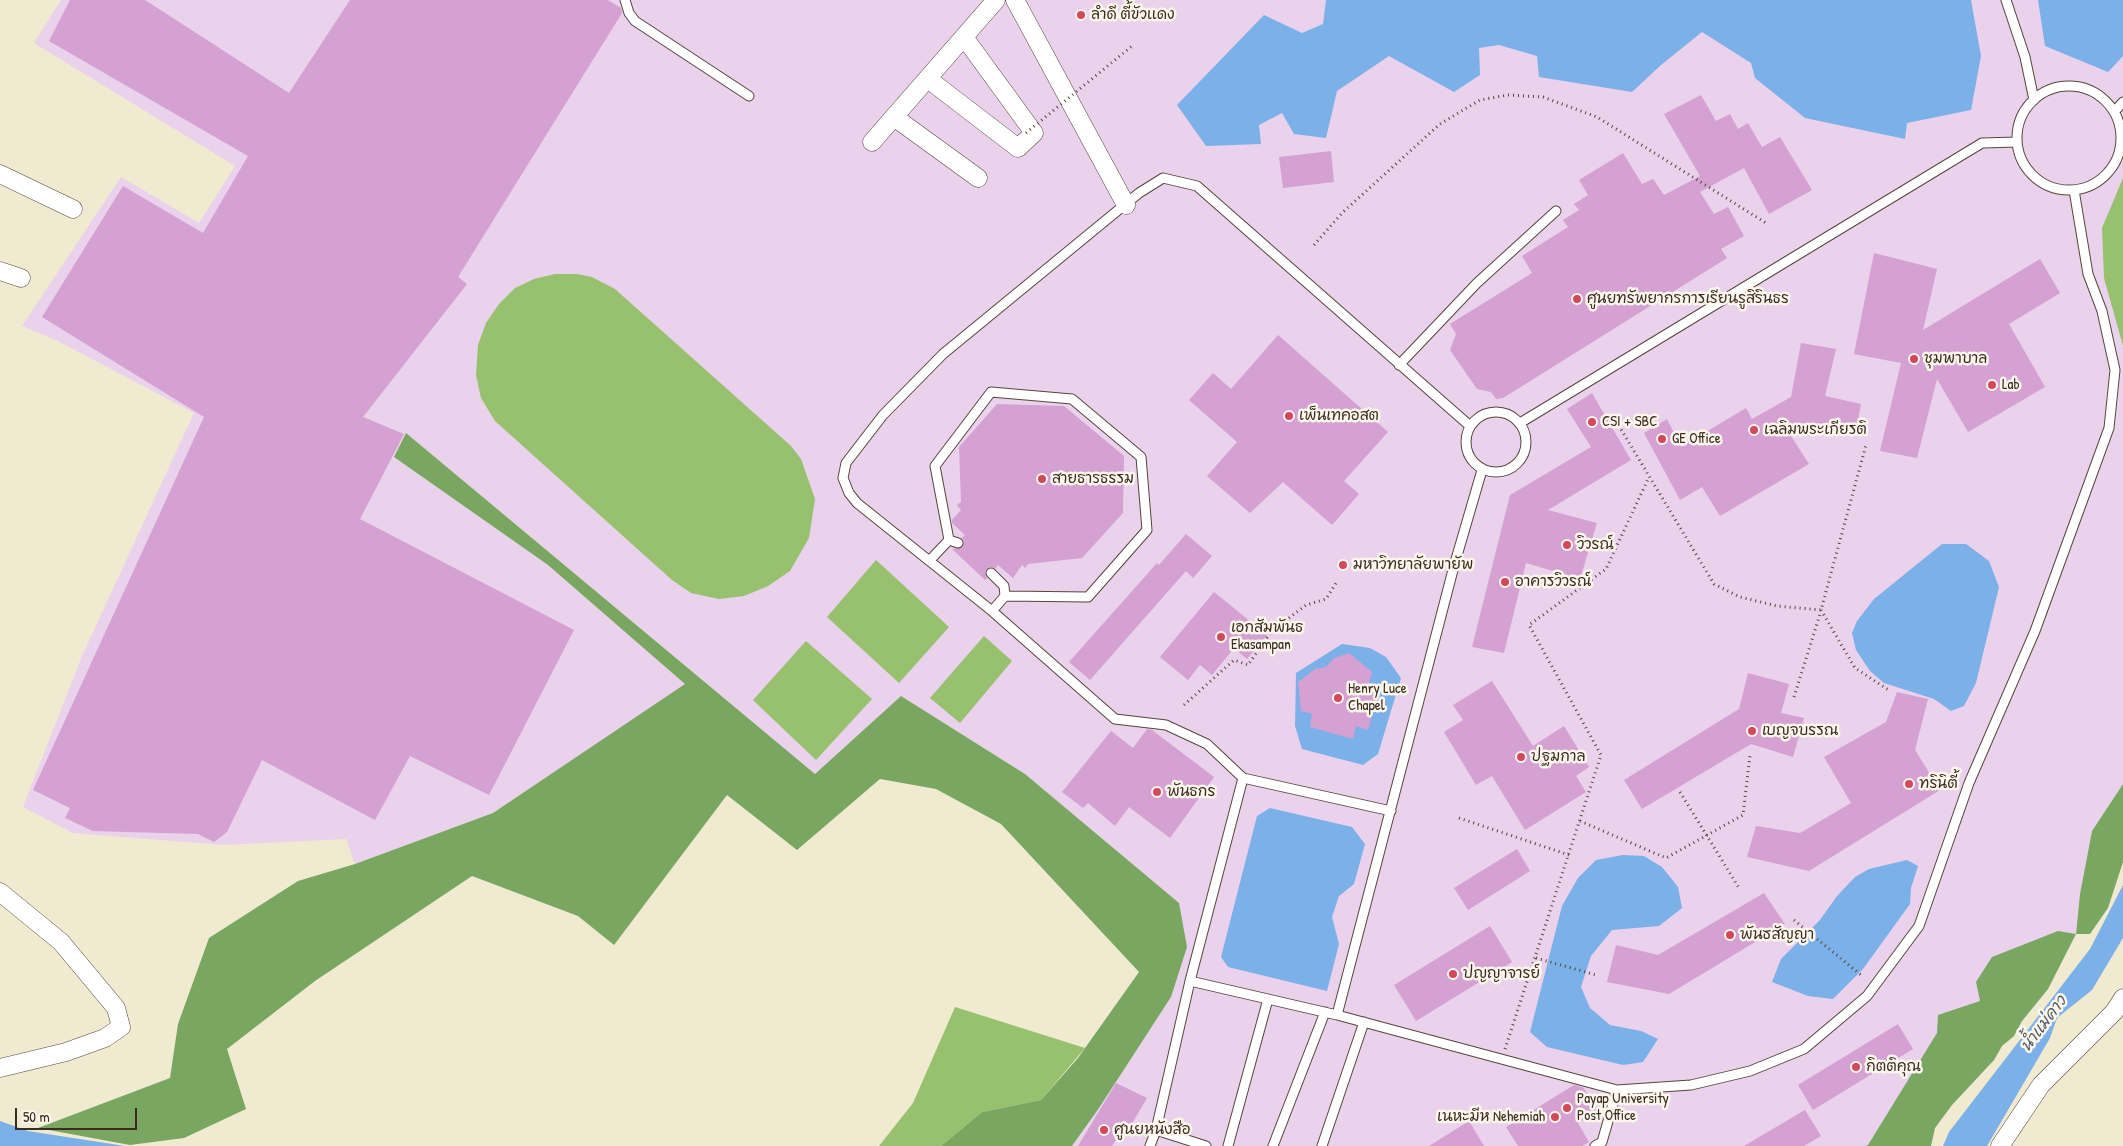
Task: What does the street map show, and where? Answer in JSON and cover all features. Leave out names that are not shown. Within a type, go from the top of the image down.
[{"type":"street","points":[[872,142],[996,0]]},
{"type":"street","points":[[1015,0],[1126,205]]},
{"type":"street","points":[[928,80],[1018,148],[1034,133],[964,37]]},
{"type":"street","points":[[894,117],[978,178]]},
{"type":"street","points":[[0,174],[73,209]]},
{"type":"street","points":[[0,271],[21,278]]},
{"type":"street","points":[[0,892],[61,942],[116,1008],[121,1026],[105,1038],[74,1049],[0,1068]]},
{"type":"street","points":[[2000,1146],[2041,1085],[2114,1012],[2123,998]]},
{"type":"lane","points":[[624,0],[629,13],[635,21],[749,96]]},
{"type":"lane","points":[[2006,0],[2025,57],[2034,100]]},
{"type":"lane","points":[[2068,86],[2084,88],[2100,96],[2114,112],[2120,129],[2121,143],[2116,159],[2108,172],[2095,183],[2074,190],[2045,185],[2030,174],[2021,159],[2017,142],[2018,124],[2034,100],[2052,89],[2068,86]]},
{"type":"lane","points":[[2114,112],[2123,102]]},
{"type":"lane","points":[[1520,423],[1982,143],[2017,142]]},
{"type":"lane","points":[[1391,811],[1243,778],[1207,744],[1199,740],[1166,725],[1115,719],[992,611],[857,503],[849,493],[843,478],[846,463],[883,415],[943,354],[1126,205],[1164,178],[1197,186],[1470,426]]},
{"type":"lane","points":[[1190,981],[1337,1015],[1617,1090],[1691,1085],[1750,1071],[1804,1049],[1867,996],[1919,926],[1969,783],[2035,631],[2109,428],[2115,370],[2102,311],[2088,274],[2074,190]]},
{"type":"lane","points":[[1399,365],[1477,283],[1556,211]]},
{"type":"lane","points":[[930,560],[953,541],[935,466],[991,392],[1072,399],[1142,457],[1146,530],[1088,597],[1005,596]]},
{"type":"lane","points":[[1495,412],[1509,414],[1520,423],[1527,442],[1520,462],[1503,472],[1482,470],[1472,462],[1467,451],[1466,438],[1470,426],[1481,416],[1495,412]]},
{"type":"lane","points":[[1337,1015],[1454,566],[1482,470]]},
{"type":"lane","points":[[991,574],[1004,586],[1005,596],[992,611]]},
{"type":"lane","points":[[1150,1146],[1156,1130],[1190,981],[1243,778]]},
{"type":"lane","points":[[1228,1146],[1268,999]]},
{"type":"lane","points":[[1273,1146],[1325,1012]]},
{"type":"lane","points":[[1322,1146],[1364,1022]]},
{"type":"lane","points":[[1595,1146],[1602,1142],[1617,1090]]},
{"type":"lane","points":[[1156,1130],[1206,1146]]},
{"type":"path","points":[[1026,133],[1132,46]]},
{"type":"path","points":[[1314,245],[1342,213],[1440,124],[1480,100],[1508,95],[1543,97],[1597,117],[1766,223]]},
{"type":"path","points":[[1616,421],[1714,584],[1740,597],[1777,606],[1821,610]]},
{"type":"path","points":[[1794,697],[1821,610],[1866,444]]},
{"type":"path","points":[[1502,1059],[1601,755],[1529,625],[1606,569],[1649,476]]},
{"type":"path","points":[[1184,705],[1234,660],[1248,666],[1271,632],[1306,606],[1326,599],[1336,583]]},
{"type":"path","points":[[1821,610],[1855,668],[1890,691]]},
{"type":"path","points":[[1580,821],[1666,858],[1742,814],[1750,755]]},
{"type":"path","points":[[1680,792],[1739,888]]},
{"type":"path","points":[[1459,818],[1569,854]]},
{"type":"path","points":[[1794,920],[1861,975]]},
{"type":"path","points":[[1536,958],[1596,976]]},
{"type":"shaded area","name":"มหาวิทยาลัยพายัพ","points":[[61,0],[2123,0],[2123,784],[2092,831],[2080,894],[2076,934],[2048,989],[2022,1021],[2014,1036],[2002,1046],[1994,1060],[1952,1105],[1935,1128],[1930,1146],[1072,1146],[1171,997],[1179,903],[1025,774],[901,696],[815,774],[406,433],[394,457],[548,565],[686,684],[493,813],[355,864],[346,839],[224,845],[73,833],[23,807],[82,656],[194,413],[58,341],[22,326],[121,177],[199,223],[235,166],[34,43]]},
{"type":"green space","points":[[2123,178],[2123,346],[2104,278],[2102,228]]},
{"type":"green space","points":[[555,274],[577,274],[592,277],[615,289],[791,446],[801,459],[815,499],[809,538],[790,571],[768,586],[744,596],[719,599],[691,593],[672,580],[495,421],[481,398],[476,375],[478,345],[486,323],[499,304],[515,288],[534,279]]},
{"type":"green space","points":[[406,433],[815,774],[901,696],[1025,774],[1179,903],[1187,947],[1171,997],[1072,1146],[941,1146],[982,1112],[1041,1100],[1078,1058],[1139,972],[1001,824],[936,789],[880,779],[797,850],[727,795],[614,945],[578,916],[472,876],[315,981],[227,1049],[246,1109],[184,1138],[130,1145],[38,1128],[170,1078],[178,1024],[209,938],[298,881],[355,864],[493,813],[685,684],[548,565],[394,457]]},
{"type":"green space","points":[[876,560],[949,627],[899,683],[827,617]]},
{"type":"green space","points":[[984,636],[1012,661],[960,723],[930,698]]},
{"type":"green space","points":[[806,641],[872,699],[816,760],[753,700]]},
{"type":"green space","points":[[2123,784],[2123,862],[2108,908],[2090,934],[2076,934],[2080,894],[2092,831]]},
{"type":"green space","points":[[2058,931],[2076,934],[2048,989],[2022,1021],[2014,1036],[2002,1046],[1994,1060],[1952,1105],[1935,1128],[1931,1146],[1865,1146],[1868,1145],[1937,1033],[1938,1015],[1980,1001],[1976,982],[1992,957]]},
{"type":"green space","points":[[955,1007],[1085,1048],[1041,1100],[982,1112],[941,1146],[879,1146],[913,1103]]},
{"type":"water","points":[[1326,0],[1971,0],[1981,56],[1971,110],[1907,123],[1905,139],[1805,118],[1755,78],[1751,63],[1702,32],[1661,65],[1632,92],[1539,77],[1537,56],[1499,45],[1479,48],[1480,75],[1454,92],[1389,56],[1337,91],[1326,138],[1294,134],[1282,113],[1259,125],[1261,144],[1206,146],[1177,105],[1264,15],[1302,33],[1323,24]]},
{"type":"water","points":[[2038,0],[2123,0],[2123,56],[2108,72],[2045,46]]},
{"type":"water","points":[[1942,544],[1966,544],[1989,561],[1999,587],[1976,683],[1964,706],[1951,711],[1934,699],[1884,683],[1870,671],[1856,650],[1852,633],[1857,621],[1874,599]]},
{"type":"water","points":[[1342,644],[1370,648],[1386,657],[1401,678],[1378,754],[1363,765],[1302,749],[1295,726],[1296,673]]},
{"type":"water","points":[[1270,808],[1352,827],[1365,844],[1354,884],[1339,896],[1332,917],[1339,944],[1327,991],[1228,967],[1221,957],[1257,816]]},
{"type":"water","points":[[1623,855],[1644,856],[1662,867],[1678,887],[1682,908],[1659,926],[1612,930],[1591,956],[1581,987],[1590,1008],[1610,1025],[1641,1031],[1658,1039],[1643,1062],[1623,1065],[1547,1047],[1530,1032],[1562,906],[1578,878],[1596,860]]},
{"type":"water","points":[[1907,860],[1918,866],[1911,888],[1910,904],[1863,969],[1833,999],[1808,996],[1772,982],[1781,959],[1820,920],[1837,896],[1855,877],[1869,869]]},
{"type":"water","name":"น้ำแม่คาว","points":[[2123,885],[2123,938],[2092,990],[2057,1018],[2050,1038],[1987,1146],[1943,1146],[1949,1132],[2090,949]]},
{"type":"water","points":[[0,1121],[28,1131],[125,1146],[0,1146]]},
{"type":"building","points":[[70,0],[145,0],[289,93],[350,0],[608,0],[621,8],[622,13],[458,277],[467,284],[363,417],[404,434],[360,519],[574,630],[489,795],[410,756],[375,820],[262,760],[227,832],[214,842],[198,834],[93,831],[65,818],[70,808],[33,790],[204,417],[42,317],[123,186],[203,233],[248,156],[49,41]]},
{"type":"building","name":"ศูนยทรัพยากรการเรียนรูสิรินธร","points":[[1701,95],[1716,121],[1730,114],[1738,129],[1748,123],[1762,147],[1780,137],[1812,190],[1769,214],[1744,168],[1700,192],[1714,214],[1728,207],[1744,236],[1721,249],[1727,258],[1503,398],[1496,399],[1491,392],[1477,389],[1450,350],[1456,334],[1450,324],[1532,273],[1522,256],[1568,227],[1563,220],[1579,210],[1574,204],[1588,195],[1579,180],[1623,153],[1642,184],[1653,179],[1664,195],[1700,176],[1664,114]]},
{"type":"building","points":[[1331,151],[1334,182],[1283,188],[1279,157]]},
{"type":"building","name":"ชุมพาบาล","points":[[1874,253],[1937,269],[1923,330],[2040,259],[2060,293],[2009,324],[2045,387],[1968,432],[1937,379],[1917,458],[1880,451],[1901,363],[1854,354]]},
{"type":"building","name":"เพ็นเทคอสต","points":[[1278,335],[1388,432],[1344,481],[1359,494],[1332,525],[1283,482],[1250,513],[1207,476],[1237,442],[1189,400],[1213,373],[1231,389]]},
{"type":"building","name":"เฉลิมพระเกียรติ","points":[[1801,343],[1836,349],[1825,396],[1861,404],[1855,434],[1806,427],[1791,436],[1809,464],[1720,516],[1702,487],[1680,500],[1644,433],[1667,419],[1681,447],[1746,408],[1752,419],[1791,397]]},
{"type":"building","points":[[1592,393],[1631,460],[1548,510],[1597,523],[1580,579],[1526,563],[1504,653],[1472,647],[1510,495],[1591,447],[1567,409]]},
{"type":"building","name":"สายธารธรรม","points":[[997,404],[1064,406],[1124,456],[1123,513],[1082,558],[1028,564],[1025,568],[1022,565],[1013,578],[998,565],[995,569],[990,567],[985,571],[987,578],[985,580],[952,549],[962,547],[964,542],[962,538],[965,535],[952,523],[952,520],[961,510],[957,505],[961,502],[959,447]]},
{"type":"building","points":[[1186,534],[1212,556],[1193,578],[1186,571],[1090,680],[1069,662],[1157,563],[1159,565]]},
{"type":"building","name":"เอกสัมพันธ Ekasampan","points":[[1214,592],[1267,635],[1247,659],[1234,648],[1212,675],[1200,665],[1188,680],[1160,657]]},
{"type":"building","name":"Henry Luce Chapel","points":[[1349,653],[1372,672],[1369,683],[1380,686],[1368,730],[1356,726],[1353,739],[1310,727],[1312,714],[1301,711],[1298,682],[1315,669],[1326,667],[1334,658]]},
{"type":"building","name":"เบญจบรรณ","points":[[1748,673],[1789,684],[1781,713],[1804,718],[1793,757],[1751,744],[1642,809],[1624,780],[1739,709]]},
{"type":"building","name":"ปฐมกาล","points":[[1492,681],[1533,746],[1564,726],[1589,767],[1576,776],[1586,792],[1525,830],[1492,776],[1476,785],[1444,732],[1463,720],[1453,705]]},
{"type":"building","name":"ทรินิตี้","points":[[1897,692],[1928,699],[1915,750],[1940,790],[1809,871],[1747,857],[1756,826],[1800,833],[1851,803],[1824,757],[1886,722]]},
{"type":"building","name":"พันธกร","points":[[1147,729],[1152,730],[1214,777],[1170,838],[1129,807],[1115,826],[1088,803],[1083,808],[1062,792],[1111,731],[1133,748]]},
{"type":"building","points":[[1517,849],[1530,871],[1468,910],[1454,888]]},
{"type":"building","name":"พันธสัญญา","points":[[1764,893],[1785,924],[1669,994],[1607,982],[1616,945],[1658,955]]},
{"type":"building","name":"ปญญาจารย์","points":[[1490,926],[1512,962],[1416,1021],[1394,985]]},
{"type":"building","name":"กิตติคุณ","points":[[1898,1024],[1913,1049],[1813,1110],[1798,1085]]},
{"type":"building","points":[[1116,1083],[1147,1098],[1130,1127],[1126,1124],[1112,1146],[1078,1146]]},
{"type":"building","name":"เนหะมีห Nehemiah","points":[[1574,1085],[1583,1087],[1598,1111],[1578,1123],[1589,1142],[1582,1146],[1518,1146],[1506,1127]]},
{"type":"building","points":[[1805,1110],[1821,1136],[1804,1146],[1744,1146]]},
{"type":"building","name":"เนหะมีห Nehemiah","points":[[1469,1121],[1484,1146],[1429,1146]]},
{"type":"place","name":"ลำดี ตี้ขัวแดง","points":[[1081,15]]},
{"type":"place","name":"ศูนยทรัพยากรการเรียนรูสิรินธร","points":[[1577,299]]},
{"type":"place","name":"ชุมพาบาล","points":[[1914,359]]},
{"type":"place","name":"Lab","points":[[1992,385]]},
{"type":"place","name":"เพ็นเทคอสต","points":[[1289,416]]},
{"type":"place","name":"CSI + SBC","points":[[1592,422]]},
{"type":"place","name":"เฉลิมพระเกียรติ","points":[[1754,430]]},
{"type":"place","name":"GE Office","points":[[1662,439]]},
{"type":"place","name":"สายธารธรรม","points":[[1042,479]]},
{"type":"place","name":"วิวรณ์","points":[[1567,545]]},
{"type":"place","name":"มหาวิทยาลัยพายัพ","points":[[1343,565]]},
{"type":"place","name":"อาคารวิวรณ์","points":[[1505,582]]},
{"type":"place","name":"เอกสัมพันธ Ekasampan","points":[[1221,637]]},
{"type":"place","name":"Henry Luce Chapel","points":[[1338,698]]},
{"type":"place","name":"เบญจบรรณ","points":[[1752,731]]},
{"type":"place","name":"ปฐมกาล","points":[[1521,757]]},
{"type":"place","name":"ทรินิตี้","points":[[1909,784]]},
{"type":"place","name":"พันธกร","points":[[1157,792]]},
{"type":"place","name":"พันธสัญญา","points":[[1730,935]]},
{"type":"place","name":"ปญญาจารย์","points":[[1453,974]]},
{"type":"place","name":"กิตติคุณ","points":[[1856,1067]]},
{"type":"place","name":"Payap University Post Office","points":[[1567,1108]]},
{"type":"place","name":"เนหะมีห Nehemiah","points":[[1555,1117]]},
{"type":"place","name":"ศูนยหนังสือ","points":[[1104,1130]]}]
